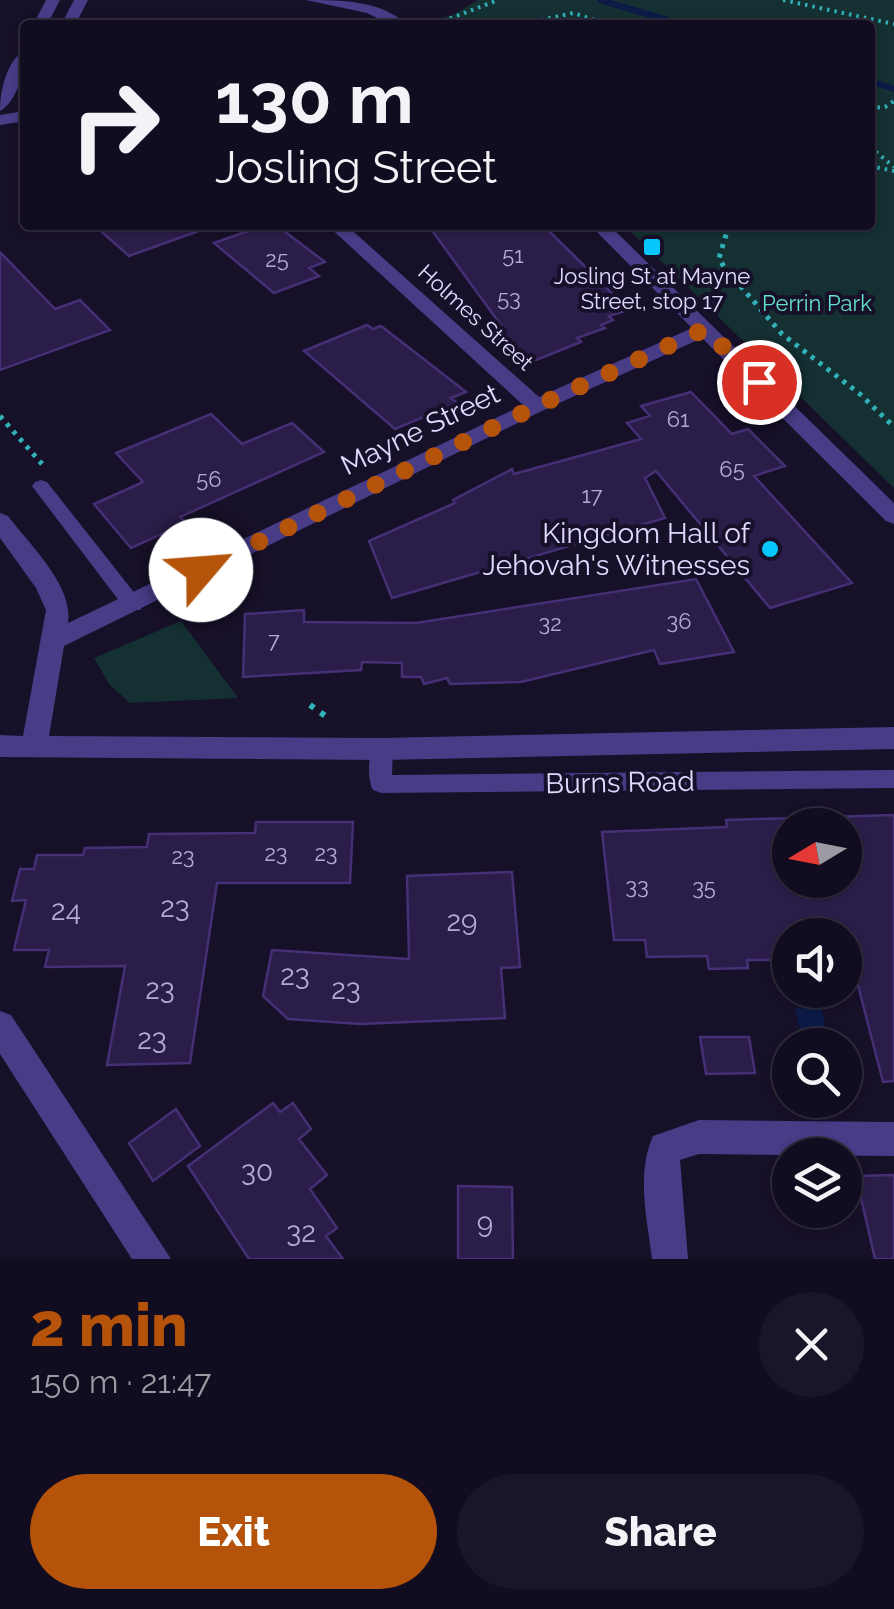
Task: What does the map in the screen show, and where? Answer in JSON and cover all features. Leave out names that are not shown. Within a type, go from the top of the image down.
[{"type":"street","points":[[313,0],[395,20]]},
{"type":"street","points":[[0,106],[20,64]]},
{"type":"street","name":"Holmes Street","points":[[342,230],[537,406]]},
{"type":"street","points":[[604,230],[894,516]]},
{"type":"street","name":"Mayne Street","points":[[55,640],[537,406],[705,329]]},
{"type":"street","points":[[0,521],[55,598],[58,614],[34,747]]},
{"type":"street","name":"Burns Road","points":[[0,746],[382,748],[894,738]]},
{"type":"street","points":[[0,1026],[153,1259]]},
{"type":"street","points":[[670,1259],[660,1170],[664,1148],[675,1142],[699,1137],[894,1139]]},
{"type":"lane","points":[[41,486],[132,605]]},
{"type":"lane","name":"Burns Road","points":[[382,748],[381,784],[894,779]]},
{"type":"path","points":[[446,20],[498,0]]},
{"type":"path","points":[[783,0],[894,24]]},
{"type":"path","points":[[541,20],[572,13],[594,20]]},
{"type":"path","points":[[875,152],[894,169]]},
{"type":"path","points":[[720,230],[724,234]]},
{"type":"path","points":[[726,230],[718,258],[782,334],[847,382],[894,428]]},
{"type":"path","points":[[0,416],[50,473],[41,486]]},
{"type":"green space","name":"Perrin Park","points":[[478,0],[894,0],[894,488],[629,230],[875,230],[875,20],[434,20],[453,15]]},
{"type":"green space","points":[[181,621],[238,698],[130,703],[109,684],[94,658]]},
{"type":"water","points":[[795,1008],[821,1008],[825,1028],[799,1028]]},
{"type":"building","points":[[100,230],[201,230],[129,256]]},
{"type":"building","points":[[251,230],[283,230],[325,262],[309,268],[319,276],[274,293],[214,243]]},
{"type":"building","points":[[432,230],[548,230],[629,310],[609,316],[613,320],[601,325],[605,328],[577,338],[581,342],[531,362],[498,329],[503,328]]},
{"type":"building","points":[[0,252],[55,309],[80,300],[110,330],[0,370]]},
{"type":"building","points":[[367,325],[373,329],[381,326],[466,392],[451,398],[457,403],[395,429],[304,351]]},
{"type":"building","points":[[691,392],[732,434],[748,429],[785,466],[754,476],[852,583],[770,608],[656,471],[645,478],[665,518],[392,598],[369,541],[455,503],[453,500],[512,469],[514,474],[641,439],[627,423],[650,416],[641,406]]},
{"type":"building","points":[[211,414],[242,444],[292,423],[324,452],[180,517],[186,523],[131,548],[94,504],[143,482],[116,453]]},
{"type":"building","points":[[696,579],[734,652],[660,664],[654,650],[521,682],[450,684],[447,678],[424,684],[421,677],[402,677],[402,663],[362,662],[361,670],[243,677],[245,614],[304,610],[304,622],[416,623]]},
{"type":"building","points":[[894,815],[894,1081],[883,1082],[862,1001],[862,918],[772,918],[772,960],[747,960],[748,968],[709,969],[707,956],[647,957],[645,940],[614,940],[602,832],[727,827],[726,820],[772,819],[772,898],[862,898],[862,816]]},
{"type":"building","points":[[256,822],[353,822],[350,883],[217,883],[190,1063],[107,1065],[125,966],[45,967],[49,950],[14,950],[26,900],[12,901],[20,869],[34,869],[37,855],[83,855],[85,848],[147,847],[149,834],[255,833]]},
{"type":"building","points":[[512,872],[520,967],[501,968],[505,1018],[360,1024],[288,1019],[263,996],[272,950],[409,959],[407,876]]},
{"type":"building","points":[[700,1037],[749,1037],[755,1073],[706,1074]]},
{"type":"building","points":[[273,1103],[280,1112],[293,1103],[311,1129],[299,1139],[327,1175],[310,1189],[337,1228],[326,1236],[343,1259],[249,1259],[188,1166]]},
{"type":"building","points":[[176,1109],[200,1146],[153,1181],[129,1143]]},
{"type":"building","points":[[894,1175],[894,1259],[875,1259],[862,1202],[862,1176]]},
{"type":"building","points":[[458,1186],[512,1187],[513,1259],[458,1259]]},
{"type":"waterway","points":[[600,0],[667,20]]},
{"type":"waterway","points":[[875,83],[894,89]]},
{"type":"place","name":"Josling St at Mayne Street, stop 17","points":[[652,247]]},
{"type":"place","name":"Kingdom Hall of Jehovah's Witnesses","points":[[770,549]]},
{"type":"route","points":[[201,570],[338,501],[705,329],[759,382]]}]
